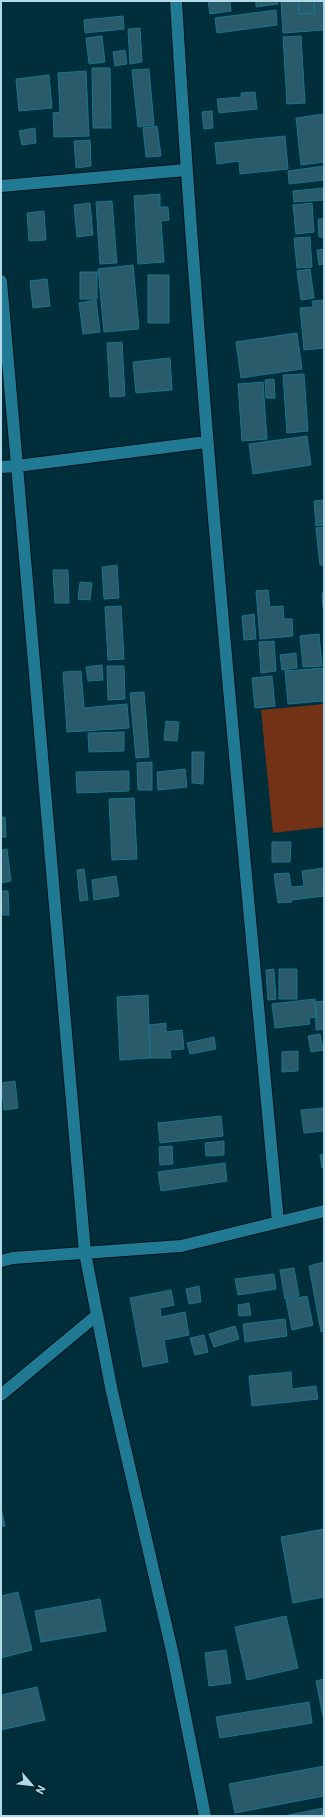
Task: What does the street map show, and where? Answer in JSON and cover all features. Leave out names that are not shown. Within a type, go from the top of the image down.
[{"type":"street","points":[[176,1],[186,170],[206,442],[278,1222]]},
{"type":"street","points":[[1,186],[186,170]]},
{"type":"street","points":[[1,281],[85,1253],[112,1392],[172,1651],[205,1816]]},
{"type":"street","points":[[1,467],[206,442]]},
{"type":"street","points":[[1,1261],[13,1258],[181,1246],[324,1211]]},
{"type":"street","points":[[1,1395],[97,1315]]},
{"type":"shaded area","points":[[324,704],[324,827],[273,833],[261,710]]},
{"type":"building","points":[[208,1],[230,1],[231,11],[210,14]]},
{"type":"building","points":[[256,1],[277,1],[278,4],[256,7]]},
{"type":"building","points":[[281,1],[299,1],[299,14],[314,13],[314,1],[324,1],[324,30],[283,33]]},
{"type":"building","points":[[299,1],[314,1],[314,13],[299,14]]},
{"type":"building","points":[[276,10],[277,25],[217,33],[215,18]]},
{"type":"building","points":[[123,16],[124,29],[85,33],[84,20]]},
{"type":"building","points":[[140,28],[142,62],[130,64],[128,29]]},
{"type":"building","points":[[102,36],[105,62],[89,64],[86,38]]},
{"type":"building","points":[[301,36],[305,103],[287,104],[283,37]]},
{"type":"building","points":[[125,50],[127,64],[115,66],[113,52]]},
{"type":"building","points":[[92,68],[110,68],[111,128],[93,128]]},
{"type":"building","points":[[149,69],[154,125],[138,127],[132,70]]},
{"type":"building","points":[[86,71],[89,136],[54,137],[53,113],[60,112],[58,73]]},
{"type":"building","points":[[49,75],[52,108],[19,111],[16,79]]},
{"type":"building","points":[[255,92],[257,109],[219,113],[217,99],[241,97],[241,93]]},
{"type":"building","points":[[212,111],[213,128],[204,129],[202,112]]},
{"type":"building","points":[[324,114],[324,162],[301,165],[296,118]]},
{"type":"building","points":[[157,126],[161,156],[146,157],[143,128]]},
{"type":"building","points":[[35,128],[36,143],[22,145],[19,131]]},
{"type":"building","points":[[285,136],[288,169],[240,174],[239,161],[217,164],[215,143]]},
{"type":"building","points":[[90,140],[91,166],[76,168],[74,141]]},
{"type":"building","points":[[324,166],[324,180],[289,184],[288,171]]},
{"type":"building","points":[[324,188],[324,200],[294,202],[293,191]]},
{"type":"building","points":[[160,194],[160,207],[168,207],[169,220],[161,221],[164,262],[138,264],[134,196]]},
{"type":"building","points":[[112,201],[117,263],[100,264],[96,202]]},
{"type":"building","points":[[90,203],[93,235],[77,237],[74,205]]},
{"type":"building","points":[[312,203],[314,232],[296,234],[293,205]]},
{"type":"building","points":[[44,211],[46,240],[29,241],[27,213]]},
{"type":"building","points":[[318,219],[324,219],[324,237],[319,237]]},
{"type":"building","points":[[310,237],[312,267],[297,268],[294,238]]},
{"type":"building","points":[[324,249],[324,264],[319,265],[317,250]]},
{"type":"building","points":[[133,265],[139,329],[104,332],[98,269]]},
{"type":"building","points":[[310,269],[314,298],[301,300],[297,271]]},
{"type":"building","points":[[80,272],[97,272],[97,299],[80,299]]},
{"type":"building","points":[[148,275],[169,275],[169,323],[148,323]]},
{"type":"building","points":[[47,279],[50,306],[33,308],[30,281]]},
{"type":"building","points":[[96,300],[100,332],[83,334],[79,303]]},
{"type":"building","points":[[324,300],[324,348],[304,350],[300,308],[313,307],[312,301]]},
{"type":"building","points":[[297,333],[302,369],[241,378],[236,342]]},
{"type":"building","points":[[122,342],[125,396],[110,397],[107,343]]},
{"type":"building","points":[[170,358],[172,390],[136,393],[133,362]]},
{"type":"building","points":[[304,374],[308,431],[287,433],[283,375]]},
{"type":"building","points":[[274,379],[275,398],[266,398],[265,380]]},
{"type":"building","points":[[263,382],[267,439],[242,441],[238,384]]},
{"type":"building","points":[[307,436],[311,465],[253,474],[249,444]]},
{"type":"building","points":[[324,500],[324,525],[316,526],[314,501]]},
{"type":"building","points":[[324,527],[324,565],[320,565],[316,528]]},
{"type":"building","points":[[117,565],[119,598],[104,599],[102,567]]},
{"type":"building","points":[[53,570],[68,570],[69,603],[55,603]]},
{"type":"building","points":[[80,582],[92,583],[90,600],[78,599]]},
{"type":"building","points":[[268,590],[270,607],[283,606],[284,619],[292,619],[293,636],[260,639],[256,591]]},
{"type":"building","points":[[322,593],[324,593],[324,608],[323,608]]},
{"type":"building","points":[[121,606],[124,659],[108,660],[105,607]]},
{"type":"building","points":[[254,614],[256,639],[244,640],[242,616]]},
{"type":"building","points":[[319,634],[322,666],[303,667],[300,636]]},
{"type":"building","points":[[274,641],[276,671],[261,673],[259,642]]},
{"type":"building","points":[[296,653],[297,668],[282,670],[280,655]]},
{"type":"building","points":[[102,665],[103,680],[88,681],[86,667]]},
{"type":"building","points":[[107,666],[124,666],[125,699],[108,700]]},
{"type":"building","points":[[324,668],[324,701],[288,704],[285,671]]},
{"type":"building","points":[[81,671],[84,708],[127,704],[129,728],[67,732],[63,672]]},
{"type":"building","points":[[272,676],[275,706],[255,708],[252,678]]},
{"type":"building","points":[[144,692],[149,757],[136,758],[130,693]]},
{"type":"building","points":[[166,721],[179,722],[177,741],[164,740]]},
{"type":"building","points":[[124,732],[124,751],[89,752],[88,733]]},
{"type":"building","points":[[192,752],[204,752],[203,784],[192,783]]},
{"type":"building","points":[[152,762],[152,790],[138,790],[137,763]]},
{"type":"building","points":[[185,769],[187,787],[158,790],[157,772]]},
{"type":"building","points":[[129,771],[129,791],[77,793],[76,772]]},
{"type":"building","points":[[134,798],[137,859],[112,860],[109,799]]},
{"type":"building","points":[[1,817],[5,817],[6,837],[1,837]]},
{"type":"building","points":[[272,842],[291,842],[290,862],[272,862]]},
{"type":"building","points":[[7,849],[11,881],[1,883],[1,850]]},
{"type":"building","points":[[324,868],[324,896],[278,903],[274,874],[289,873],[291,887],[304,886],[302,871]]},
{"type":"building","points":[[84,869],[88,900],[80,901],[77,870]]},
{"type":"building","points":[[116,876],[119,896],[94,900],[92,880]]},
{"type":"building","points":[[1,891],[8,891],[9,915],[1,915]]},
{"type":"building","points":[[274,969],[276,999],[268,1000],[266,970]]},
{"type":"building","points":[[279,969],[297,969],[297,999],[279,999]]},
{"type":"building","points":[[148,995],[150,1058],[120,1060],[117,997]]},
{"type":"building","points":[[315,999],[317,1017],[309,1018],[310,1024],[275,1028],[272,1004]]},
{"type":"building","points":[[324,1001],[324,1029],[316,1030],[315,1002]]},
{"type":"building","points":[[166,1023],[166,1032],[182,1030],[184,1049],[170,1050],[171,1058],[150,1058],[149,1025]]},
{"type":"building","points":[[320,1034],[323,1050],[311,1052],[308,1036]]},
{"type":"building","points":[[214,1037],[216,1049],[190,1054],[187,1043]]},
{"type":"building","points":[[298,1051],[298,1071],[282,1072],[282,1052]]},
{"type":"building","points":[[15,1081],[18,1108],[4,1110],[1,1083]]},
{"type":"building","points":[[324,1108],[324,1131],[304,1133],[301,1110]]},
{"type":"building","points":[[221,1116],[223,1136],[160,1143],[158,1123]]},
{"type":"building","points":[[224,1141],[224,1155],[206,1156],[205,1143]]},
{"type":"building","points":[[172,1146],[173,1164],[160,1165],[159,1147]]},
{"type":"building","points":[[324,1154],[324,1168],[322,1168],[320,1155]]},
{"type":"building","points":[[225,1163],[227,1181],[161,1191],[158,1172]]},
{"type":"building","points":[[324,1262],[324,1331],[321,1332],[309,1266]]},
{"type":"building","points":[[294,1268],[299,1296],[285,1299],[280,1270]]},
{"type":"building","points":[[274,1274],[276,1289],[238,1295],[235,1279]]},
{"type":"building","points":[[199,1286],[201,1302],[189,1304],[186,1289]]},
{"type":"building","points":[[171,1290],[174,1305],[160,1308],[161,1317],[185,1312],[189,1335],[164,1340],[168,1362],[143,1367],[130,1298]]},
{"type":"building","points":[[307,1296],[313,1325],[292,1330],[286,1300]]},
{"type":"building","points":[[249,1303],[251,1315],[239,1316],[238,1305]]},
{"type":"building","points":[[285,1319],[287,1336],[245,1342],[243,1324]]},
{"type":"building","points":[[235,1326],[239,1339],[214,1347],[209,1334]]},
{"type":"building","points":[[204,1335],[208,1352],[195,1355],[190,1338]]},
{"type":"building","points":[[291,1372],[292,1389],[316,1386],[318,1399],[252,1406],[249,1376]]},
{"type":"building","points":[[1,1508],[5,1526],[1,1527]]},
{"type":"building","points":[[324,1529],[324,1597],[293,1603],[281,1537]]},
{"type":"building","points":[[18,1592],[32,1650],[1,1658],[1,1596]]},
{"type":"building","points":[[100,1599],[106,1631],[41,1642],[35,1611]]},
{"type":"building","points":[[286,1616],[298,1668],[247,1680],[235,1627]]},
{"type":"building","points":[[226,1650],[231,1683],[209,1686],[205,1653]]},
{"type":"building","points":[[324,1679],[324,1721],[316,1681]]},
{"type":"building","points":[[37,1687],[45,1720],[1,1730],[1,1695]]},
{"type":"building","points":[[309,1702],[312,1723],[220,1738],[216,1717]]},
{"type":"building","points":[[324,1766],[324,1796],[235,1813],[229,1784]]},
{"type":"building","points":[[324,1808],[324,1816],[284,1816]]}]
